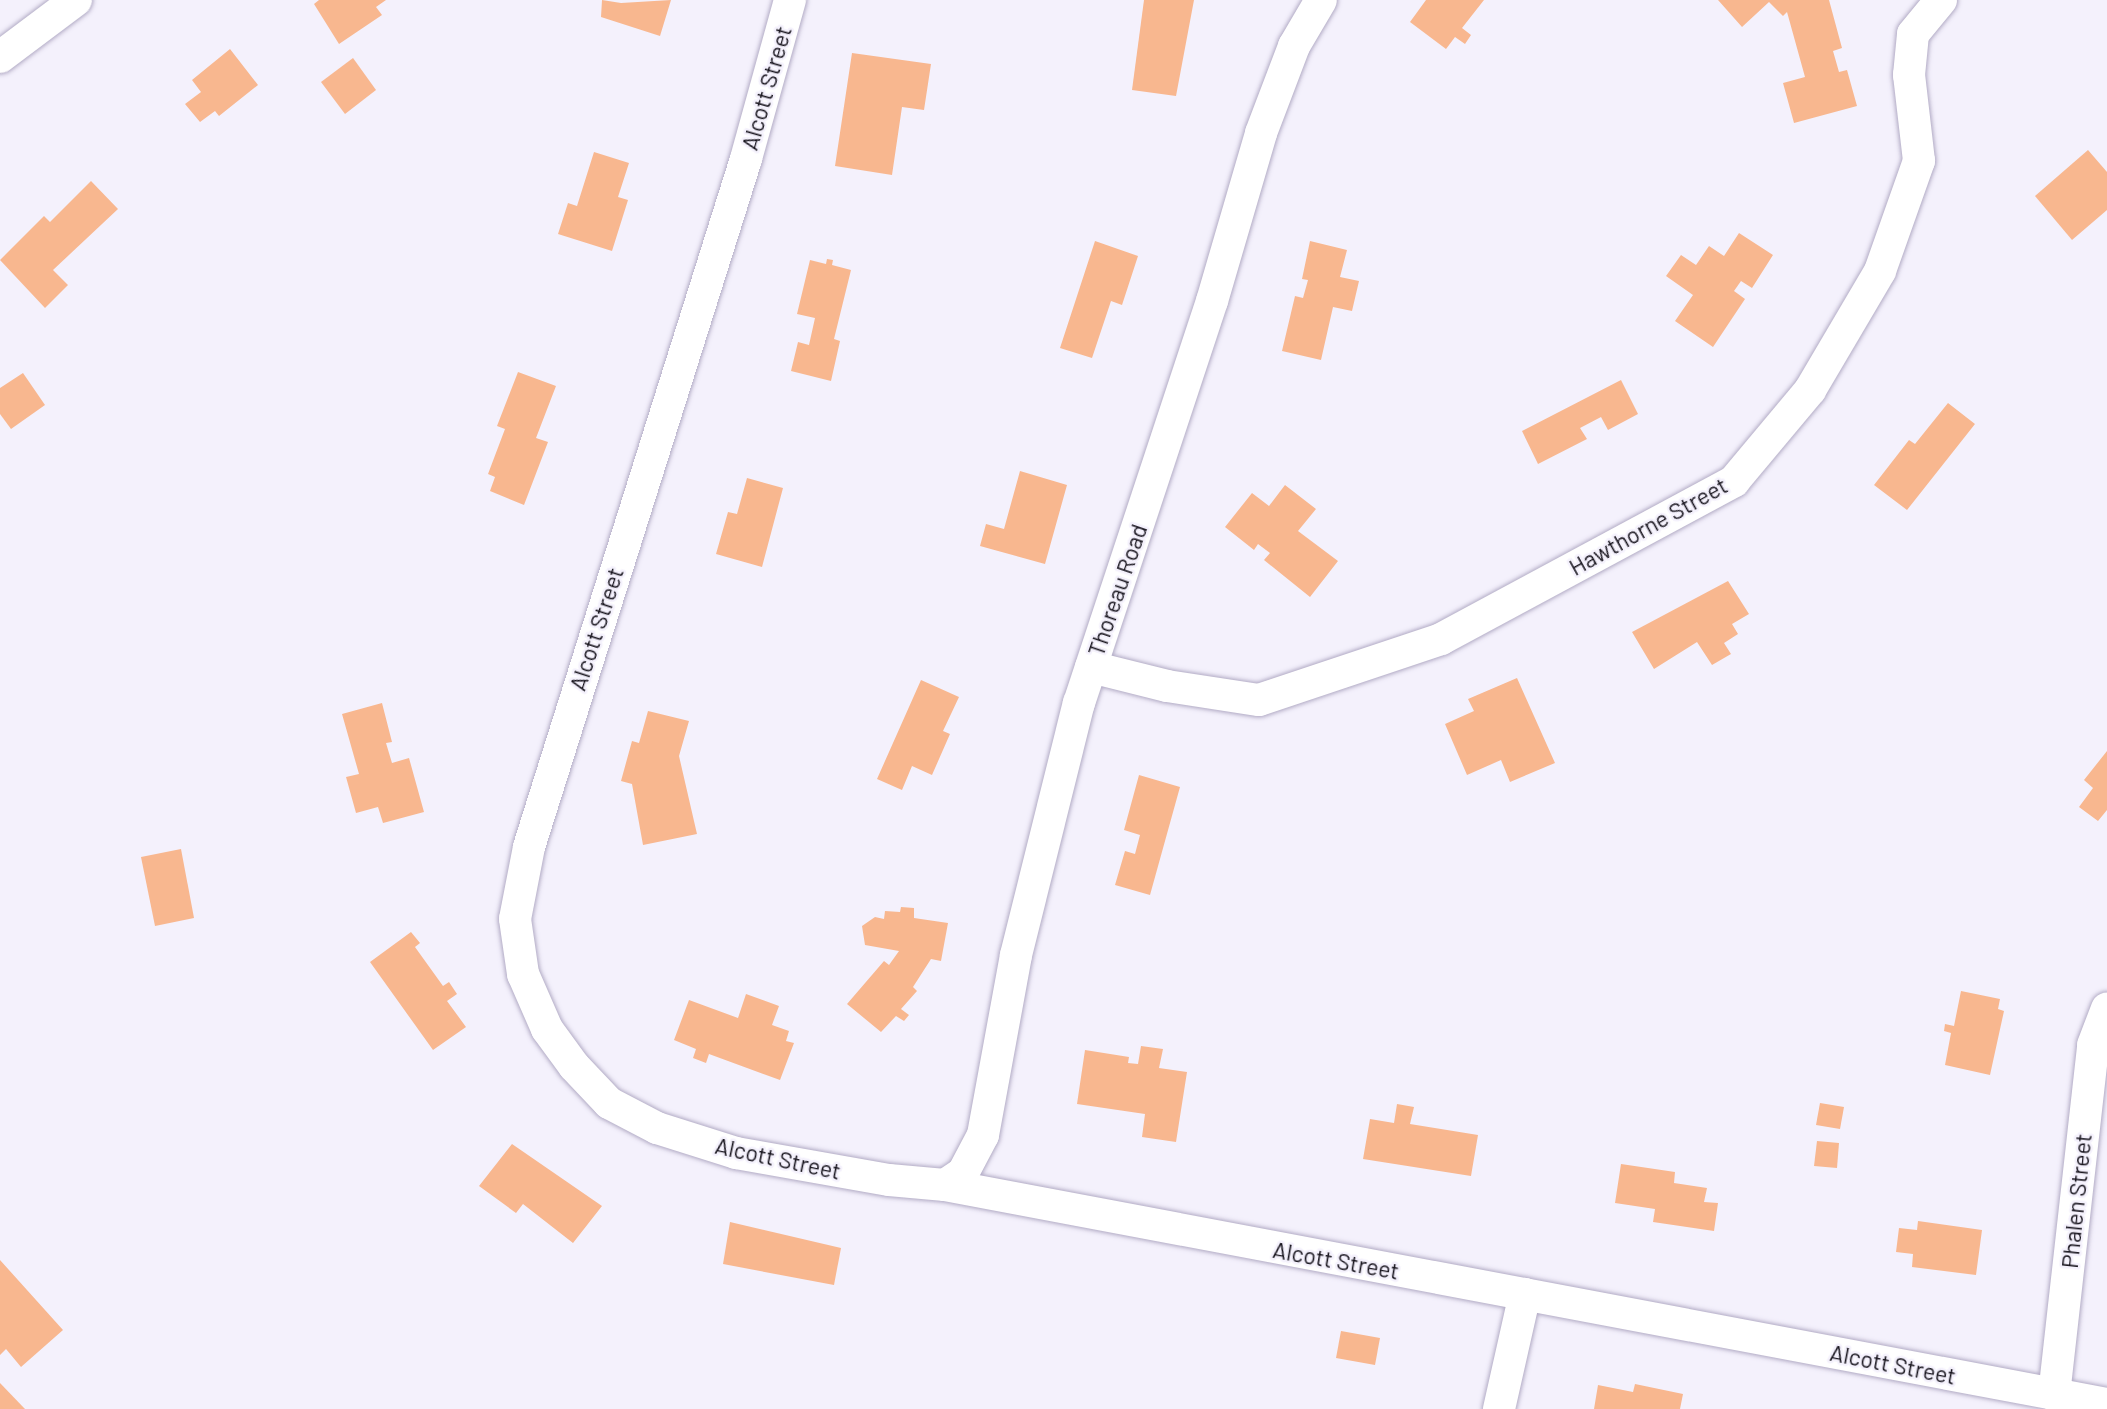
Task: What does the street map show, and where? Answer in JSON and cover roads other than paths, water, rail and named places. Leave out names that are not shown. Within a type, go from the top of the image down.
[{"type":"street","points":[[0,57],[76,0]]},
{"type":"street","name":"Alcott Street","points":[[790,0],[746,159],[540,809],[515,919],[523,974],[547,1029],[609,1103],[657,1128],[736,1153],[889,1180],[945,1185],[2107,1404]]},
{"type":"street","name":"Thoreau Road","points":[[945,1185],[963,1173],[983,1135],[1025,915],[1091,667],[1212,300],[1261,133],[1294,46],[1321,0]]},
{"type":"street","name":"Hawthorne Street","points":[[1091,667],[1167,686],[1259,701],[1441,639],[1734,481],[1810,390],[1880,271],[1919,161],[1909,75],[1913,34],[1941,0]]},
{"type":"street","name":"Phalen Street","points":[[2054,1395],[2093,1045],[2107,1009]]},
{"type":"street","points":[[1499,1409],[1525,1294]]}]
